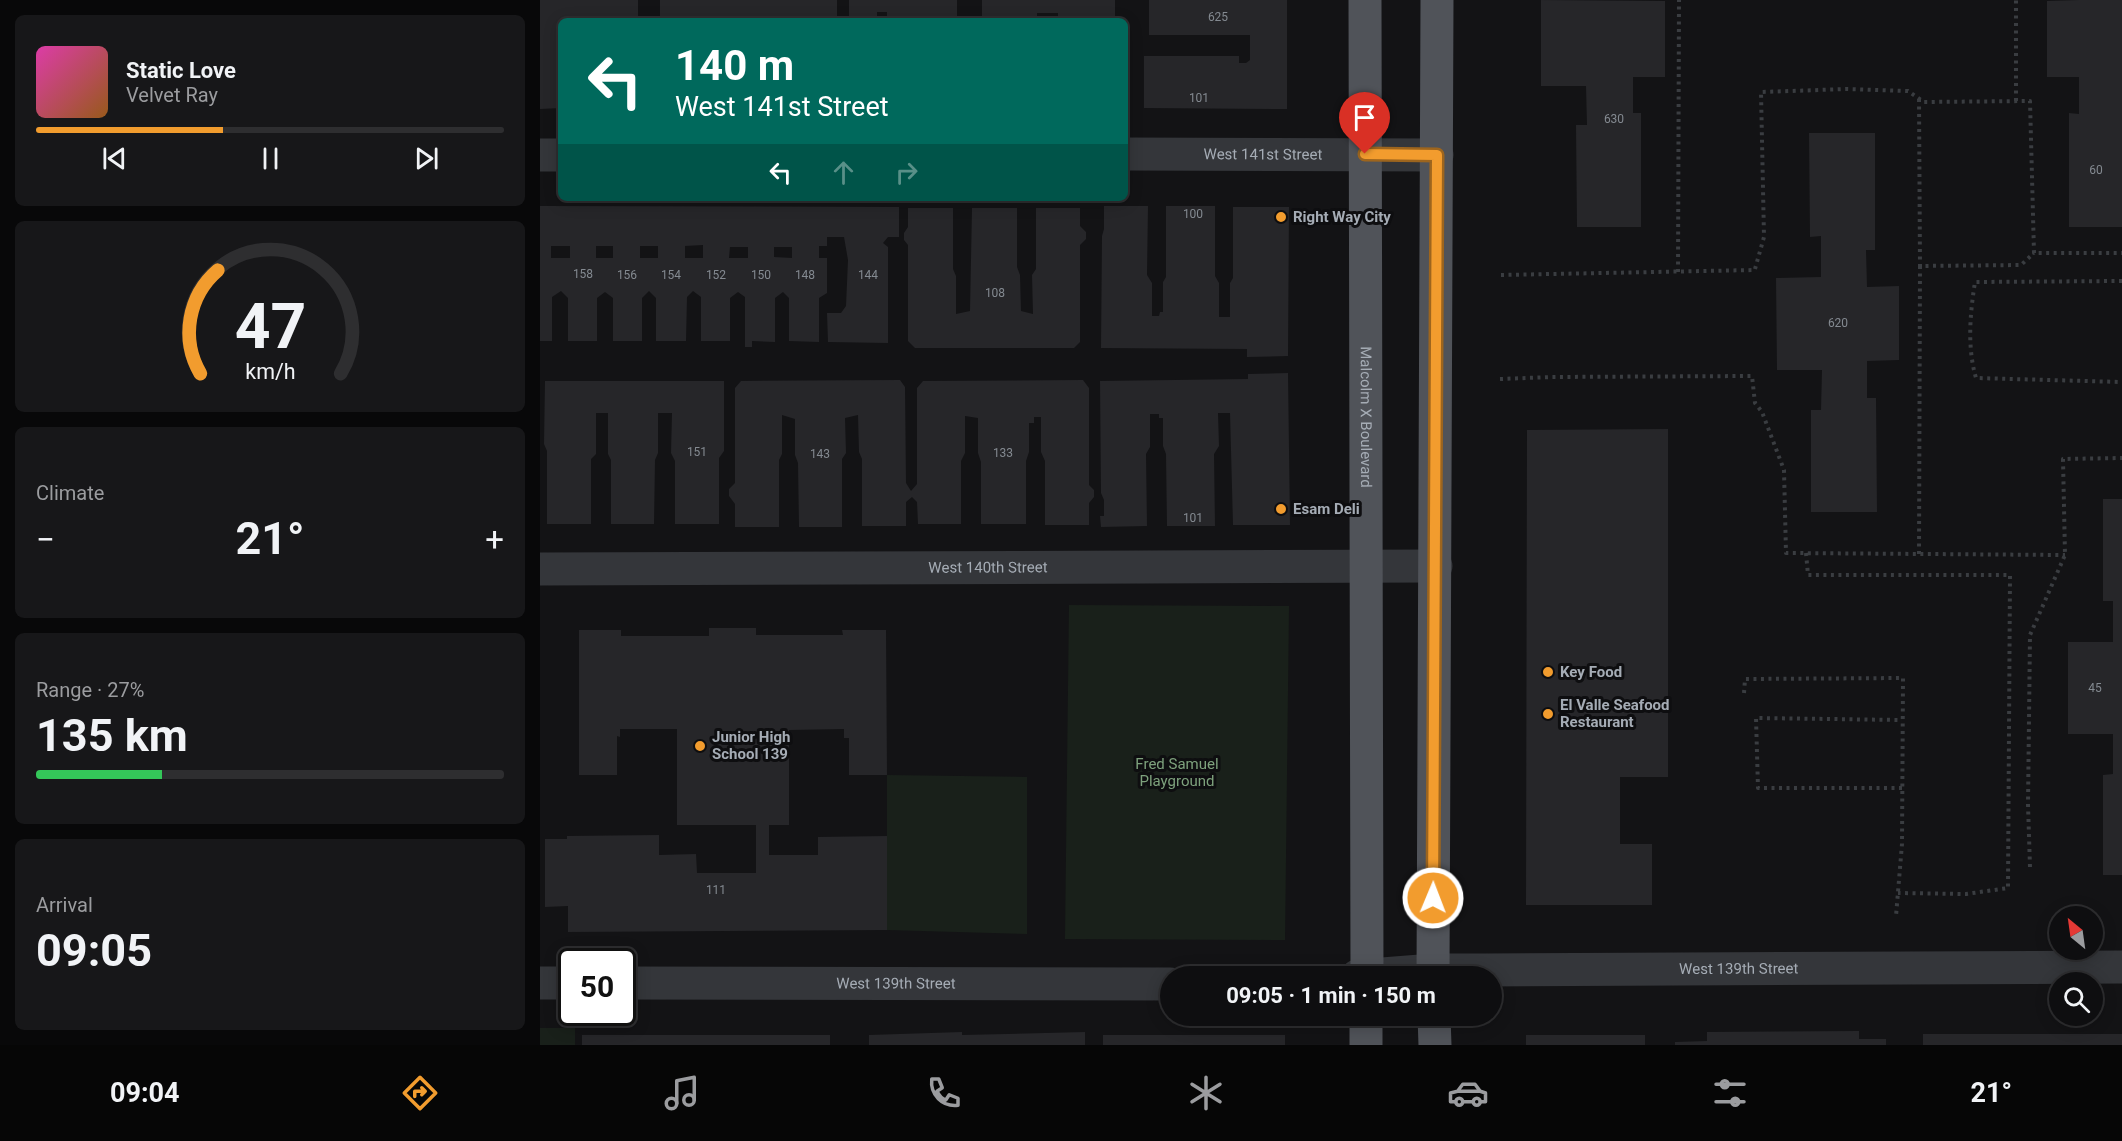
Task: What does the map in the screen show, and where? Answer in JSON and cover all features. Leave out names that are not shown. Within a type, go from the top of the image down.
[{"type":"main road","name":"Malcolm X Boulevard","points":[[1365,0],[1366,966]]},
{"type":"main road","points":[[1433,966],[1437,0]]},
{"type":"main road","points":[[1366,1026],[1366,1045]]},
{"type":"main road","points":[[1434,1026],[1435,1045]]},
{"type":"street","name":"West 141st Street","points":[[1128,154],[1437,155]]},
{"type":"street","points":[[540,155],[558,155]]},
{"type":"street","name":"West 140th Street","points":[[540,569],[1436,566]]},
{"type":"street","name":"West 139th Street","points":[[1502,972],[2122,967]]},
{"type":"street","points":[[540,983],[558,983]]},
{"type":"street","name":"West 139th Street","points":[[636,983],[1160,984]]},
{"type":"path","points":[[1678,272],[1679,0]]},
{"type":"path","points":[[2016,0],[2016,101]]},
{"type":"path","points":[[1501,275],[1755,269],[1764,237],[1761,92],[1848,88],[1908,91],[1924,102],[2030,101],[2034,253]]},
{"type":"path","points":[[1919,99],[1919,554]]},
{"type":"path","points":[[1920,266],[2021,265],[2034,253],[2122,253]]},
{"type":"path","points":[[2122,281],[1976,282],[1970,314],[1971,362],[1976,378],[2122,382]]},
{"type":"path","points":[[1500,380],[1552,377],[1752,376],[1755,403],[1762,412],[1784,470],[1785,553],[2065,555]]},
{"type":"path","points":[[2030,867],[2030,635],[2065,555],[2063,459],[2122,458]]},
{"type":"path","points":[[1806,553],[1808,575],[2010,575],[2008,888],[1966,894],[1898,893]]},
{"type":"path","points":[[1744,693],[1745,679],[1903,678],[1902,844],[1896,916]]},
{"type":"path","points":[[1902,720],[1756,718],[1758,788],[1902,788]]},
{"type":"green space","name":"Fred Samuel Playground","points":[[1069,605],[1289,606],[1285,940],[1065,939]]},
{"type":"green space","points":[[887,775],[1027,777],[1027,934],[887,930]]},
{"type":"green space","points":[[540,1028],[575,1028],[575,1045],[540,1045]]},
{"type":"building","points":[[540,0],[638,0],[638,18],[558,18],[558,108],[540,109]]},
{"type":"building","points":[[660,0],[837,0],[837,18],[660,18]]},
{"type":"building","points":[[849,0],[957,0],[957,18],[887,18],[887,12],[877,12],[877,18],[849,18]]},
{"type":"building","points":[[982,0],[1115,0],[1115,18],[1058,18],[1058,13],[1037,13],[1037,18],[982,18]]},
{"type":"building","points":[[1149,0],[1287,0],[1287,109],[1144,108],[1144,56],[1239,56],[1239,63],[1246,63],[1250,60],[1250,35],[1149,35]]},
{"type":"building","points":[[1541,0],[1665,1],[1665,77],[1633,77],[1633,113],[1641,113],[1641,227],[1577,227],[1576,125],[1587,125],[1586,86],[1541,86]]},
{"type":"building","points":[[2122,0],[2122,227],[2069,227],[2069,113],[2079,114],[2079,77],[2047,77],[2047,1]]},
{"type":"building","points":[[1809,133],[1875,133],[1875,250],[1866,250],[1867,287],[1899,286],[1899,360],[1867,361],[1867,398],[1876,398],[1877,512],[1811,512],[1811,410],[1821,410],[1822,370],[1777,370],[1776,278],[1821,277],[1821,236],[1810,237]]},
{"type":"building","points":[[540,206],[899,207],[899,237],[888,237],[883,243],[888,247],[888,343],[828,342],[827,313],[841,313],[846,306],[848,260],[844,237],[827,237],[827,246],[819,246],[819,258],[827,258],[827,293],[819,298],[819,342],[789,341],[789,298],[783,292],[775,298],[775,342],[752,341],[752,347],[745,347],[745,297],[738,292],[730,298],[730,341],[701,341],[701,297],[693,291],[687,297],[686,341],[656,341],[656,298],[649,291],[642,298],[642,341],[613,341],[613,298],[605,292],[597,298],[597,341],[568,341],[568,298],[561,291],[552,297],[552,341],[540,341]],"holes":[[[703,245],[703,258],[685,258],[685,246]],[[551,246],[570,246],[570,258],[551,258]],[[596,246],[613,246],[613,258],[596,258]],[[640,246],[658,246],[658,258],[640,258]],[[730,247],[748,247],[748,258],[729,258]],[[774,247],[792,247],[792,258],[774,257]]]},
{"type":"building","points":[[1104,206],[1148,206],[1147,275],[1152,283],[1152,316],[1159,316],[1160,312],[1163,312],[1163,282],[1166,277],[1166,206],[1215,206],[1215,276],[1219,283],[1219,317],[1230,317],[1230,283],[1233,278],[1233,207],[1289,207],[1288,356],[1247,357],[1247,349],[1101,348]]},
{"type":"building","points":[[908,208],[953,208],[956,314],[970,311],[972,208],[1017,208],[1017,267],[1020,275],[1021,311],[1033,314],[1032,275],[1036,269],[1036,208],[1080,208],[1080,226],[1086,232],[1086,239],[1080,245],[1080,342],[1074,348],[915,348],[908,341],[908,245],[904,240],[904,233],[908,227]]},
{"type":"building","points":[[1288,373],[1290,525],[1233,525],[1230,413],[1218,413],[1219,446],[1214,454],[1215,526],[1167,526],[1163,418],[1159,418],[1159,414],[1150,414],[1150,447],[1146,454],[1147,526],[1101,527],[1100,516],[1104,516],[1104,500],[1101,493],[1100,381],[1248,379],[1248,374]]},
{"type":"building","points":[[900,380],[905,387],[906,483],[911,491],[917,484],[917,388],[923,381],[1083,380],[1089,388],[1089,485],[1094,490],[1094,497],[1089,503],[1089,525],[1045,525],[1045,461],[1041,452],[1041,417],[1034,417],[1034,423],[1029,423],[1029,452],[1026,461],[1026,524],[981,524],[978,418],[965,416],[965,453],[961,461],[961,524],[918,524],[917,502],[912,497],[906,502],[906,526],[862,526],[862,459],[859,452],[858,415],[845,418],[846,453],[842,459],[842,527],[799,527],[795,419],[782,415],[779,527],[735,527],[735,504],[729,496],[729,489],[735,483],[735,388],[741,381]]},
{"type":"building","points":[[545,381],[724,381],[724,451],[719,458],[719,524],[675,524],[675,461],[671,453],[672,413],[658,413],[654,524],[611,524],[608,413],[596,413],[596,454],[591,459],[591,524],[547,524],[547,451],[544,444]]},
{"type":"building","points":[[1668,429],[1668,777],[1620,777],[1620,844],[1652,844],[1652,905],[1526,905],[1527,430]]},
{"type":"building","points":[[2103,499],[2122,499],[2122,875],[2103,875],[2103,775],[2113,774],[2113,734],[2068,734],[2068,642],[2113,642],[2113,601],[2103,601]]},
{"type":"building","points":[[709,628],[756,628],[756,635],[843,635],[842,630],[886,630],[887,775],[849,775],[849,738],[844,738],[844,729],[789,730],[789,825],[769,825],[769,855],[818,855],[818,837],[887,836],[887,930],[568,932],[568,906],[545,907],[545,839],[567,839],[567,836],[659,835],[659,855],[696,854],[697,873],[756,873],[756,825],[677,825],[677,729],[620,729],[620,737],[617,736],[617,775],[579,775],[579,630],[621,630],[621,636],[709,636]]},
{"type":"building","points":[[1859,1031],[1859,1039],[1886,1039],[1886,1045],[1675,1045],[1675,1042],[1707,1041],[1707,1032]]},
{"type":"building","points":[[962,1032],[962,1035],[1085,1032],[1085,1045],[869,1045],[869,1035]]},
{"type":"building","points":[[1923,1034],[2122,1034],[2122,1045],[1923,1045]]},
{"type":"building","points":[[582,1035],[830,1035],[830,1045],[582,1045]]},
{"type":"building","points":[[1103,1035],[1285,1035],[1285,1045],[1103,1045]]},
{"type":"building","points":[[1526,1035],[1645,1035],[1645,1045],[1526,1045]]},
{"type":"place","name":"Right Way City","points":[[1281,217]]},
{"type":"place","name":"Esam Deli","points":[[1281,509]]},
{"type":"place","name":"Key Food","points":[[1548,672]]},
{"type":"place","name":"El Valle Seafood Restaurant","points":[[1548,714]]},
{"type":"place","name":"Junior High School 139","points":[[700,746]]},
{"type":"route","points":[[1365,154],[1437,155],[1433,898]]}]
